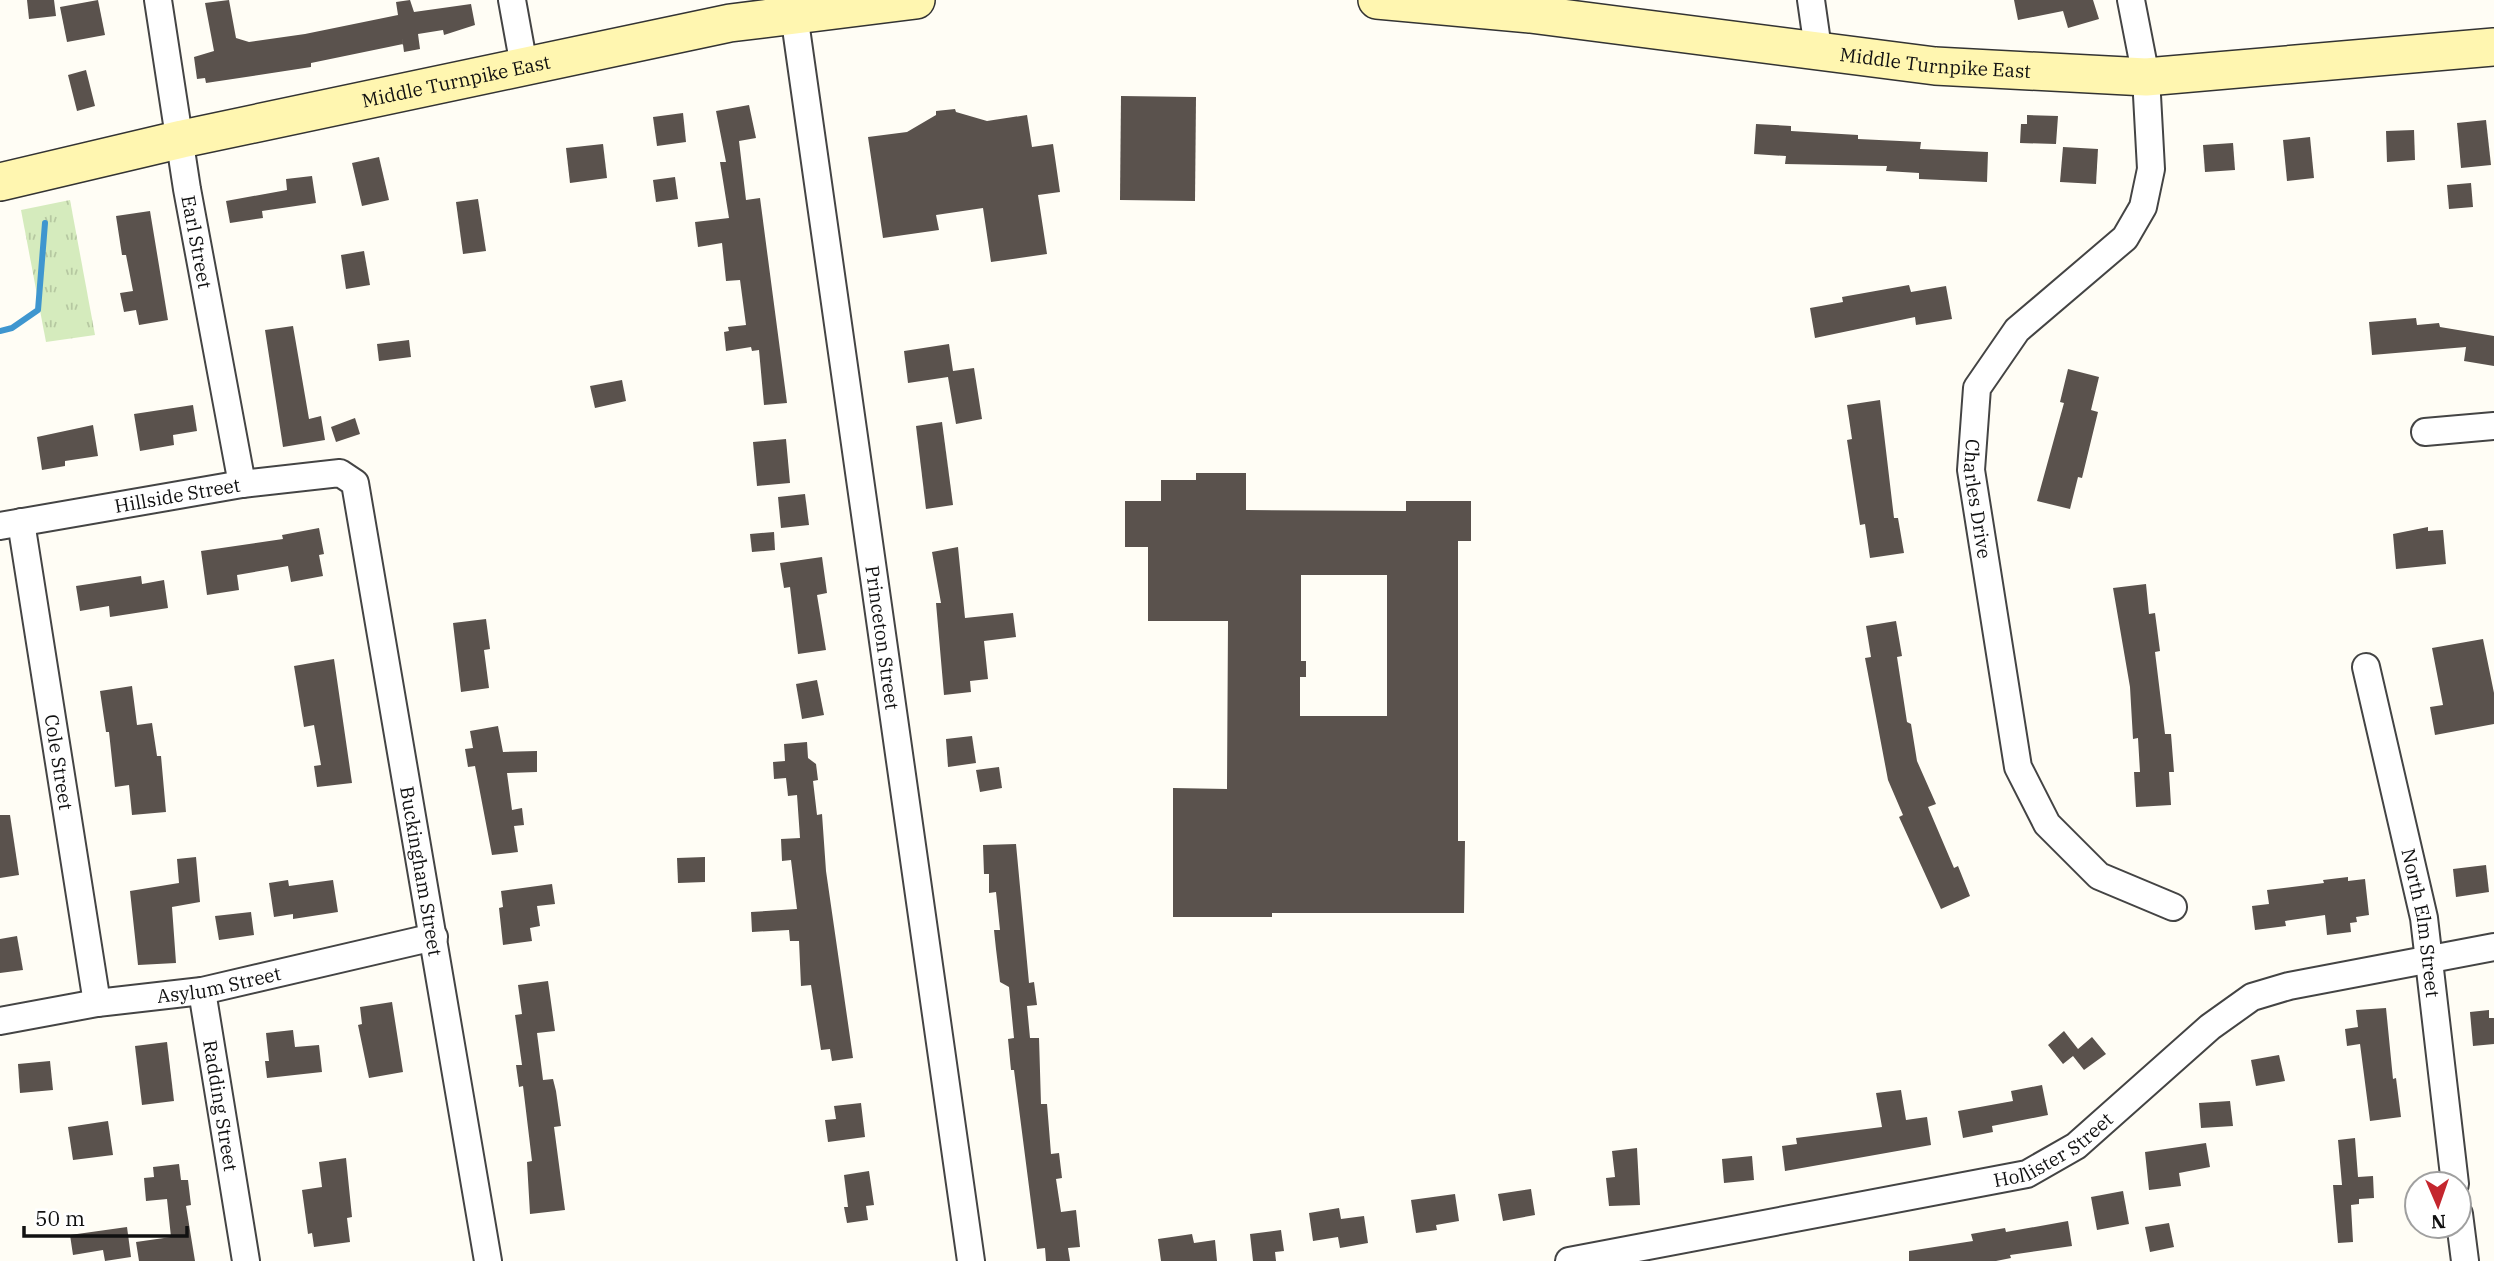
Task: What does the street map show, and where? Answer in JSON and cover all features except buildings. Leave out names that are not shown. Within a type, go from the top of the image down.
[{"type":"main road","name":"Middle Turnpike East","points":[[0,182],[182,139],[793,8],[916,0]]},
{"type":"main road","name":"Middle Turnpike East","points":[[1377,0],[1528,7],[1935,66],[2146,77],[2494,47]]},
{"type":"street","name":"Earl Street","points":[[158,0],[182,139],[187,189],[242,484]]},
{"type":"street","points":[[512,0],[523,66]]},
{"type":"street","points":[[1811,0],[1818,49]]},
{"type":"street","name":"Charles Drive","points":[[2131,0],[2146,77],[2151,169],[2143,207],[2125,238],[2017,330],[1977,388],[1970,470],[2018,766],[2047,824],[2099,876],[2173,907]]},
{"type":"street","name":"Princeton Street","points":[[793,8],[971,1261]]},
{"type":"street","points":[[2425,432],[2494,426]]},
{"type":"street","name":"Hillside Street","points":[[10,524],[242,484],[340,473],[355,483]]},
{"type":"street","name":"Buckingham Street","points":[[355,483],[488,1261]]},
{"type":"street","name":"Cole Street","points":[[10,524],[97,1003]]},
{"type":"street","name":"North Elm Street","points":[[2366,667],[2424,918],[2453,1170]]},
{"type":"street","name":"Asylum Street","points":[[0,1021],[97,1003],[202,991],[434,937]]},
{"type":"street","name":"Hollister Street","points":[[1576,1260],[2027,1174],[2076,1146],[2210,1027],[2252,997],[2289,986],[2494,947]]},
{"type":"street","name":"Radding Street","points":[[202,991],[246,1261]]},
{"type":"street","points":[[2462,1240],[2465,1261]]},
{"type":"green space","points":[[70,200],[95,335],[46,342],[21,210]]},
{"type":"waterway","points":[[0,331],[12,328],[38,310],[45,223]]}]
